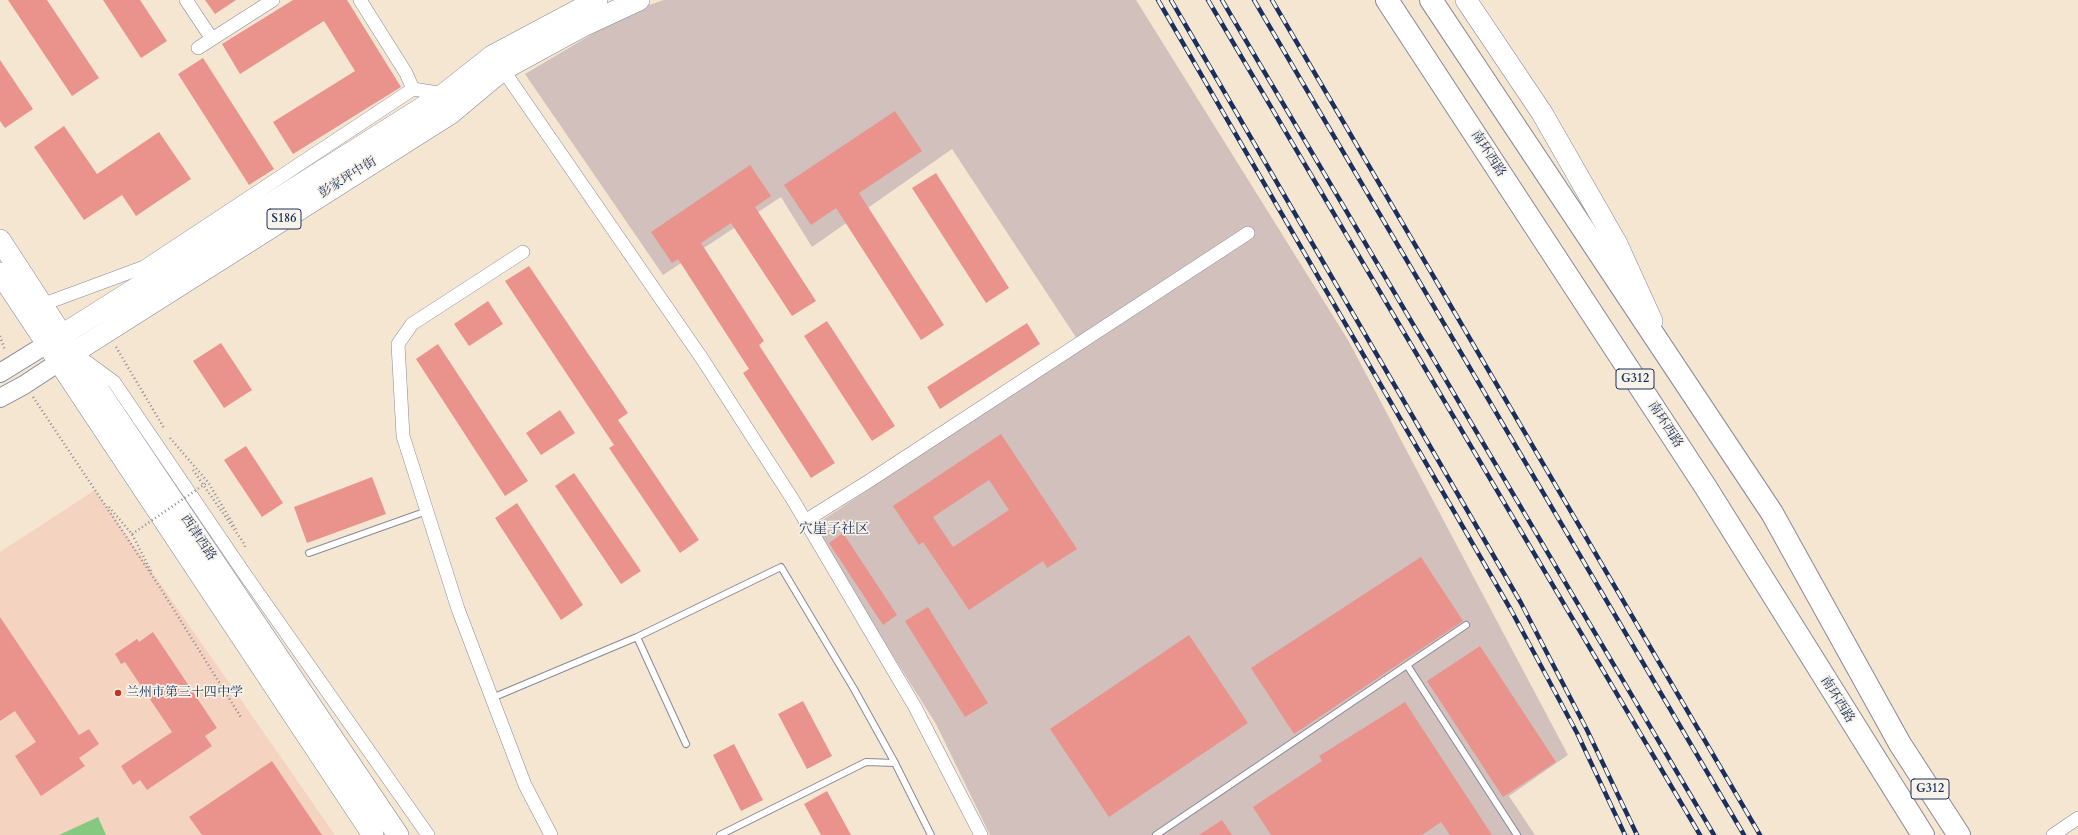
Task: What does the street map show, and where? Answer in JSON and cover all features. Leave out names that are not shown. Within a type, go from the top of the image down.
[{"type":"highway","name":"南环西路","points":[[1387,0],[1705,486],[1923,835]]},
{"type":"highway","name":"G312","points":[[1431,0],[1772,513],[1900,744],[1959,835]]},
{"type":"main road","name":"彭家坪中街","points":[[60,349],[444,94],[498,63],[597,0]]},
{"type":"main road","name":"彭家坪中街","points":[[60,349],[106,330],[450,114],[498,63],[639,0]]},
{"type":"main road","points":[[1466,0],[1542,113],[1617,244],[1666,352]]},
{"type":"main road","name":"西津西路","points":[[0,240],[34,308],[373,835]]},
{"type":"main road","name":"西津西路","points":[[3,284],[34,308]]},
{"type":"main road","points":[[6,369],[60,349]]},
{"type":"main road","points":[[0,398],[24,385],[60,349]]},
{"type":"main road","name":"西津西路","points":[[60,349],[398,835]]},
{"type":"street","points":[[186,0],[212,39]]},
{"type":"street","points":[[198,48],[273,0]]},
{"type":"street","points":[[360,0],[406,72],[413,89]]},
{"type":"street","points":[[498,63],[703,360],[805,521],[915,707],[981,835]]},
{"type":"street","points":[[34,308],[144,267],[413,89],[444,94]]},
{"type":"street","points":[[805,521],[869,481],[1248,233]]},
{"type":"street","points":[[523,252],[412,324],[398,344],[404,436],[427,511],[458,609],[492,698],[526,785],[551,835]]},
{"type":"street","points":[[60,349],[114,382],[244,573],[428,835]]},
{"type":"street","points":[[2053,835],[2078,818]]},
{"type":"lane","points":[[309,554],[427,511]]},
{"type":"lane","points":[[492,698],[637,637],[781,567],[854,689],[895,763],[931,835]]},
{"type":"lane","points":[[1156,835],[1466,625]]},
{"type":"lane","points":[[637,637],[686,744]]},
{"type":"lane","points":[[1407,665],[1517,835]]},
{"type":"lane","points":[[720,835],[866,762],[895,763]]},
{"type":"path","points":[[106,330],[165,429]]},
{"type":"path","points":[[0,336],[6,369]]},
{"type":"path","points":[[24,385],[102,498],[242,719]]},
{"type":"path","points":[[244,573],[245,545],[208,482],[169,436],[245,545]]},
{"type":"path","points":[[132,534],[208,482]]},
{"type":"path","points":[[102,498],[132,534],[159,586]]},
{"type":"shaded area","points":[[664,0],[1136,0],[1348,340],[1568,755],[1509,796],[1535,835],[990,835],[936,724],[812,527],[1083,348],[952,149],[812,247],[781,197],[663,275],[525,74],[631,11]]},
{"type":"shaded area","name":"兰州市第三十四中学","points":[[95,490],[335,835],[0,835],[0,552]]},
{"type":"green space","points":[[98,817],[106,835],[59,835]]},
{"type":"building","points":[[8,0],[47,0],[99,78],[72,96]]},
{"type":"building","points":[[103,0],[140,0],[167,41],[141,58]]},
{"type":"building","points":[[205,0],[236,0],[215,14]]},
{"type":"building","points":[[293,0],[347,0],[401,87],[293,154],[273,122],[355,71],[324,21],[240,74],[222,44]]},
{"type":"building","points":[[203,58],[274,169],[249,185],[178,74]]},
{"type":"building","points":[[0,60],[33,109],[5,128],[0,121]]},
{"type":"building","points":[[895,111],[922,151],[859,193],[944,325],[921,340],[836,208],[811,225],[784,185]]},
{"type":"building","points":[[64,126],[97,174],[159,132],[191,179],[136,216],[122,195],[84,220],[34,147]]},
{"type":"building","points":[[750,165],[771,196],[755,207],[816,301],[792,316],[731,223],[701,243],[764,341],[759,345],[835,463],[811,478],[743,373],[749,369],[678,259],[672,263],[651,232]]},
{"type":"building","points":[[936,173],[1009,288],[986,303],[912,188]]},
{"type":"building","points":[[529,266],[628,413],[618,420],[699,540],[680,553],[609,448],[614,445],[505,281]]},
{"type":"building","points":[[488,301],[503,324],[469,346],[454,324]]},
{"type":"building","points":[[827,321],[895,426],[872,441],[804,336]]},
{"type":"building","points":[[1027,323],[1040,344],[940,409],[927,387]]},
{"type":"building","points":[[221,343],[252,390],[224,408],[193,361]]},
{"type":"building","points":[[438,344],[528,481],[505,496],[416,359]]},
{"type":"building","points":[[560,410],[575,433],[541,455],[526,433]]},
{"type":"building","points":[[1001,434],[1077,549],[1047,568],[1043,561],[969,610],[923,542],[919,545],[893,506]],"holes":[[[989,480],[1009,510],[953,547],[933,517]]]},
{"type":"building","points":[[246,446],[283,503],[262,517],[224,460]]},
{"type":"building","points":[[574,473],[641,571],[621,584],[555,486]]},
{"type":"building","points":[[372,477],[386,514],[307,543],[294,507]]},
{"type":"building","points":[[517,503],[583,605],[561,620],[495,518]]},
{"type":"building","points":[[843,533],[897,615],[883,625],[829,543]]},
{"type":"building","points":[[1421,557],[1463,621],[1294,734],[1251,668]]},
{"type":"building","points":[[928,607],[988,703],[965,717],[905,621]]},
{"type":"building","points":[[0,617],[79,735],[89,729],[99,744],[79,758],[85,766],[41,796],[15,756],[36,742],[15,711],[0,721]]},
{"type":"building","points":[[153,632],[217,728],[205,736],[212,746],[147,790],[140,780],[133,785],[121,766],[172,732],[125,662],[121,664],[115,654],[137,639],[139,642]]},
{"type":"building","points":[[1189,635],[1248,723],[1109,817],[1050,729]]},
{"type":"building","points":[[1480,646],[1556,762],[1503,797],[1427,681]]},
{"type":"building","points":[[803,701],[832,756],[807,769],[778,714]]},
{"type":"building","points":[[1405,702],[1492,835],[1450,835],[1441,822],[1422,835],[1271,835],[1253,807],[1322,761],[1319,756]]},
{"type":"building","points":[[734,744],[763,800],[741,811],[713,755]]},
{"type":"building","points":[[272,761],[322,835],[202,835],[189,817]]},
{"type":"building","points":[[827,791],[851,835],[821,835],[804,804]]},
{"type":"building","points":[[1222,820],[1232,835],[1199,835]]},
{"type":"railway","points":[[1158,0],[1511,610],[1577,733],[1625,835]]},
{"type":"railway","points":[[1171,0],[1521,603],[1587,730],[1637,835]]},
{"type":"railway","points":[[1208,0],[1700,835]]},
{"type":"railway","points":[[1222,0],[1714,835]]},
{"type":"railway","points":[[1254,0],[1744,835]]},
{"type":"railway","points":[[1272,0],[1760,835]]},
{"type":"place","name":"兰州市第三十四中学","points":[[118,693]]},
{"type":"district","name":"穴崖子社区","points":[[834,530]]}]
